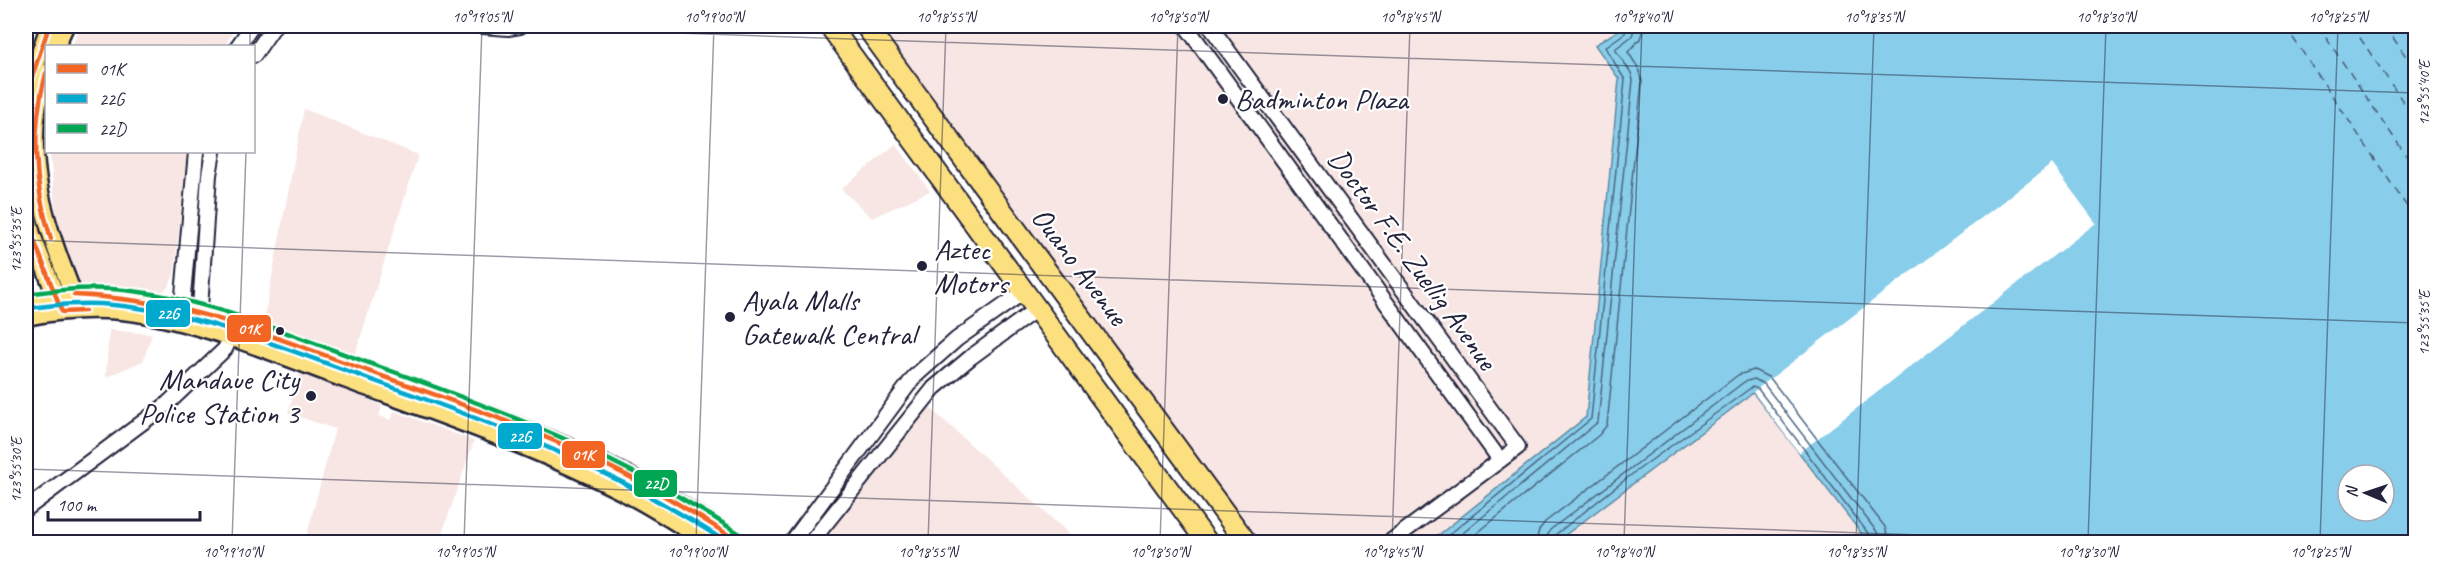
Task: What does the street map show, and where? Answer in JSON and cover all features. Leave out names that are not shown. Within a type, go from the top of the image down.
[{"type":"highway","name":"Ouano Avenue","points":[[830,26],[916,140],[1022,293],[1207,543]]},
{"type":"highway","name":"Ouano Avenue","points":[[866,26],[1246,543]]},
{"type":"main road","points":[[26,95],[49,26]]},
{"type":"main road","points":[[56,45],[65,26]]},
{"type":"main road","points":[[45,78],[35,130],[36,166],[47,228],[77,303]]},
{"type":"main road","points":[[26,209],[32,235],[59,304]]},
{"type":"main road","points":[[26,301],[59,304],[127,297],[498,417],[560,442],[639,479],[739,543]]},
{"type":"main road","points":[[26,316],[59,304]]},
{"type":"main road","points":[[233,332],[494,434],[629,495],[707,543]]},
{"type":"main road","points":[[629,495],[639,479]]},
{"type":"street","points":[[239,45],[252,26]]},
{"type":"street","points":[[255,54],[274,26]]},
{"type":"street","points":[[483,26],[508,28],[520,26]]},
{"type":"street","name":"Doctor F.E. Zuellig Avenue","points":[[1185,26],[1500,460]]},
{"type":"street","name":"Doctor F.E. Zuellig Avenue","points":[[1210,26],[1518,447],[1390,543]]},
{"type":"street","points":[[1224,80],[1240,68]]},
{"type":"street","points":[[181,315],[196,153]]},
{"type":"street","points":[[199,320],[209,175],[213,153]]},
{"type":"street","points":[[792,543],[914,377],[957,339],[1022,293]]},
{"type":"street","points":[[811,543],[934,388],[971,357],[1035,310]]},
{"type":"street","points":[[26,509],[166,405],[225,349],[233,332]]},
{"type":"street","points":[[855,460],[869,471]]},
{"type":"shaded area","points":[[80,26],[237,26],[225,45],[72,45]]},
{"type":"shaded area","points":[[881,26],[1625,26],[1595,46],[1619,79],[1586,417],[1430,542],[1257,542]]},
{"type":"shaded area","points":[[304,109],[418,155],[354,358],[263,324]]},
{"type":"shaded area","points":[[896,144],[930,191],[872,218],[841,189]]},
{"type":"shaded area","points":[[50,153],[187,153],[174,275],[168,287],[156,296],[82,289],[58,238]]},
{"type":"shaded area","points":[[109,330],[152,334],[143,361],[106,377]]},
{"type":"shaded area","points":[[300,374],[348,389],[382,406],[379,416],[391,420],[394,411],[474,441],[439,542],[305,542],[335,429],[288,413]]},
{"type":"shaded area","points":[[1753,394],[1868,542],[1556,542],[1635,480]]},
{"type":"shaded area","points":[[927,405],[1078,542],[820,542],[840,513]]},
{"type":"water","points":[[1625,26],[2415,26],[2415,542],[1868,542],[1753,393],[1556,542],[1430,542],[1586,417],[1619,79],[1595,45]]},
{"type":"pier","points":[[2052,164],[2096,223],[1799,453],[1753,392]]},
{"type":"ferry route","points":[[2285,26],[2416,220]]},
{"type":"ferry route","points":[[2318,26],[2416,170]]},
{"type":"ferry route","points":[[2352,26],[2416,121]]},
{"type":"ferry route","points":[[2385,26],[2416,71]]},
{"type":"transit line","name":"01K","points":[[26,95],[49,26]]},
{"type":"transit line","name":"01K","points":[[45,77],[38,115],[36,156],[41,197],[51,239]]},
{"type":"transit line","name":"01K","points":[[26,209],[32,235],[62,312],[85,311]]},
{"type":"transit line","name":"22D","points":[[26,294],[69,289],[112,289],[178,299],[243,317],[467,399],[561,438],[652,482],[743,536]]},
{"type":"transit line","name":"01K","points":[[74,295],[150,303],[219,319],[481,412],[542,436],[620,472],[672,500],[739,542]]},
{"type":"transit line","name":"22G","points":[[27,308],[80,304],[113,305],[179,316],[243,334],[462,413],[553,450],[641,492],[726,542]]},
{"type":"place","name":"Badminton Plaza","points":[[1223,99]]},
{"type":"place","name":"Aztec Motors","points":[[922,266]]},
{"type":"place","name":"Ayala Malls Gatewalk Central","points":[[730,317]]},
{"type":"place","name":"Mandaue City Police Station 3","points":[[311,396]]}]
